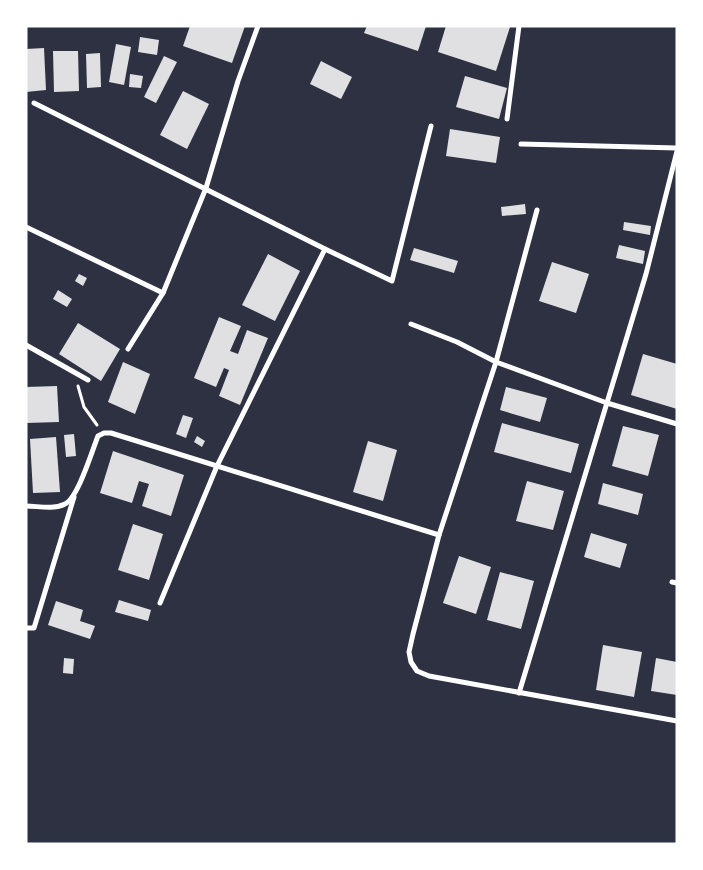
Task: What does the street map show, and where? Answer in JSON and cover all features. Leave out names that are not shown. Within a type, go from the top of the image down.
[{"type":"street","points":[[128,349],[163,293],[206,188],[238,81],[258,26]]},
{"type":"street","points":[[507,118],[519,26]]},
{"type":"street","points":[[34,103],[206,188],[325,250],[392,281],[431,126]]},
{"type":"street","points":[[520,693],[646,274],[677,149],[521,144]]},
{"type":"street","points":[[537,210],[496,362],[439,535],[409,652],[411,662],[418,671],[429,676],[677,721]]},
{"type":"street","points":[[26,226],[163,293]]},
{"type":"street","points":[[160,603],[217,466],[325,250]]},
{"type":"street","points":[[412,324],[457,342],[496,362],[607,404],[677,424]]},
{"type":"street","points":[[26,345],[88,380]]},
{"type":"street","points":[[26,628],[34,628],[74,496],[98,436],[104,433],[112,433],[439,535]]},
{"type":"street","points":[[26,506],[56,507],[66,504],[74,496]]},
{"type":"path","points":[[76,373],[84,407],[104,433]]},
{"type":"building","points":[[190,26],[245,26],[232,63],[183,46]]},
{"type":"building","points":[[367,26],[426,26],[418,51],[364,33]]},
{"type":"building","points":[[446,26],[510,27],[496,71],[438,52]]},
{"type":"building","points":[[140,37],[159,40],[157,55],[138,52]]},
{"type":"building","points":[[116,44],[131,47],[124,85],[109,82]]},
{"type":"building","points":[[44,48],[46,90],[26,92],[26,49]]},
{"type":"building","points":[[53,51],[78,51],[79,91],[54,92]]},
{"type":"building","points":[[100,53],[101,87],[87,88],[86,54]]},
{"type":"building","points":[[164,56],[177,62],[156,103],[144,97]]},
{"type":"building","points":[[321,61],[352,77],[341,99],[310,84]]},
{"type":"building","points":[[130,74],[143,76],[141,88],[129,87]]},
{"type":"building","points":[[465,76],[507,88],[499,119],[456,107]]},
{"type":"building","points":[[183,91],[209,104],[187,149],[160,135]]},
{"type":"building","points":[[450,129],[500,137],[496,163],[446,156]]},
{"type":"building","points":[[525,204],[526,214],[502,216],[501,207]]},
{"type":"building","points":[[624,222],[651,226],[650,235],[623,230]]},
{"type":"building","points":[[619,245],[645,251],[643,264],[616,258]]},
{"type":"building","points":[[414,248],[458,261],[454,273],[410,260]]},
{"type":"building","points":[[268,254],[300,271],[275,321],[242,305]]},
{"type":"building","points":[[552,262],[589,274],[576,313],[539,301]]},
{"type":"building","points":[[79,274],[87,278],[83,286],[75,281]]},
{"type":"building","points":[[58,290],[72,299],[67,307],[53,299]]},
{"type":"building","points":[[219,317],[241,326],[230,351],[238,354],[247,330],[268,338],[240,405],[219,396],[229,370],[224,368],[216,387],[194,378]]},
{"type":"building","points":[[78,323],[120,349],[101,381],[59,354]]},
{"type":"building","points":[[643,354],[677,364],[677,409],[631,395]]},
{"type":"building","points":[[123,362],[150,374],[135,414],[108,402]]},
{"type":"building","points":[[57,386],[59,422],[26,423],[26,387]]},
{"type":"building","points":[[506,387],[547,398],[540,422],[500,410]]},
{"type":"building","points":[[183,415],[193,418],[186,438],[176,434]]},
{"type":"building","points":[[502,423],[579,444],[571,473],[494,452]]},
{"type":"building","points":[[623,426],[659,435],[648,476],[612,466]]},
{"type":"building","points":[[74,434],[76,456],[66,457],[64,435]]},
{"type":"building","points":[[197,436],[205,441],[202,447],[194,442]]},
{"type":"building","points":[[56,437],[60,492],[33,493],[30,439]]},
{"type":"building","points":[[368,441],[397,450],[383,501],[353,492]]},
{"type":"building","points":[[113,451],[184,475],[171,516],[142,506],[149,484],[139,481],[132,503],[100,493]]},
{"type":"building","points":[[527,481],[564,491],[553,530],[516,521]]},
{"type":"building","points":[[603,483],[643,494],[638,515],[598,504]]},
{"type":"building","points":[[133,524],[163,534],[149,580],[118,570]]},
{"type":"building","points":[[591,533],[627,544],[620,568],[584,557]]},
{"type":"building","points":[[459,556],[491,567],[476,614],[443,603]]},
{"type":"building","points":[[500,572],[534,581],[521,629],[487,620]]},
{"type":"building","points":[[119,600],[151,610],[148,621],[115,612]]},
{"type":"building","points":[[56,601],[83,610],[80,621],[95,626],[90,639],[48,625]]},
{"type":"building","points":[[603,645],[642,652],[634,697],[596,690]]},
{"type":"building","points":[[64,658],[74,659],[73,674],[63,673]]},
{"type":"building","points":[[656,658],[677,662],[677,695],[651,691]]}]
